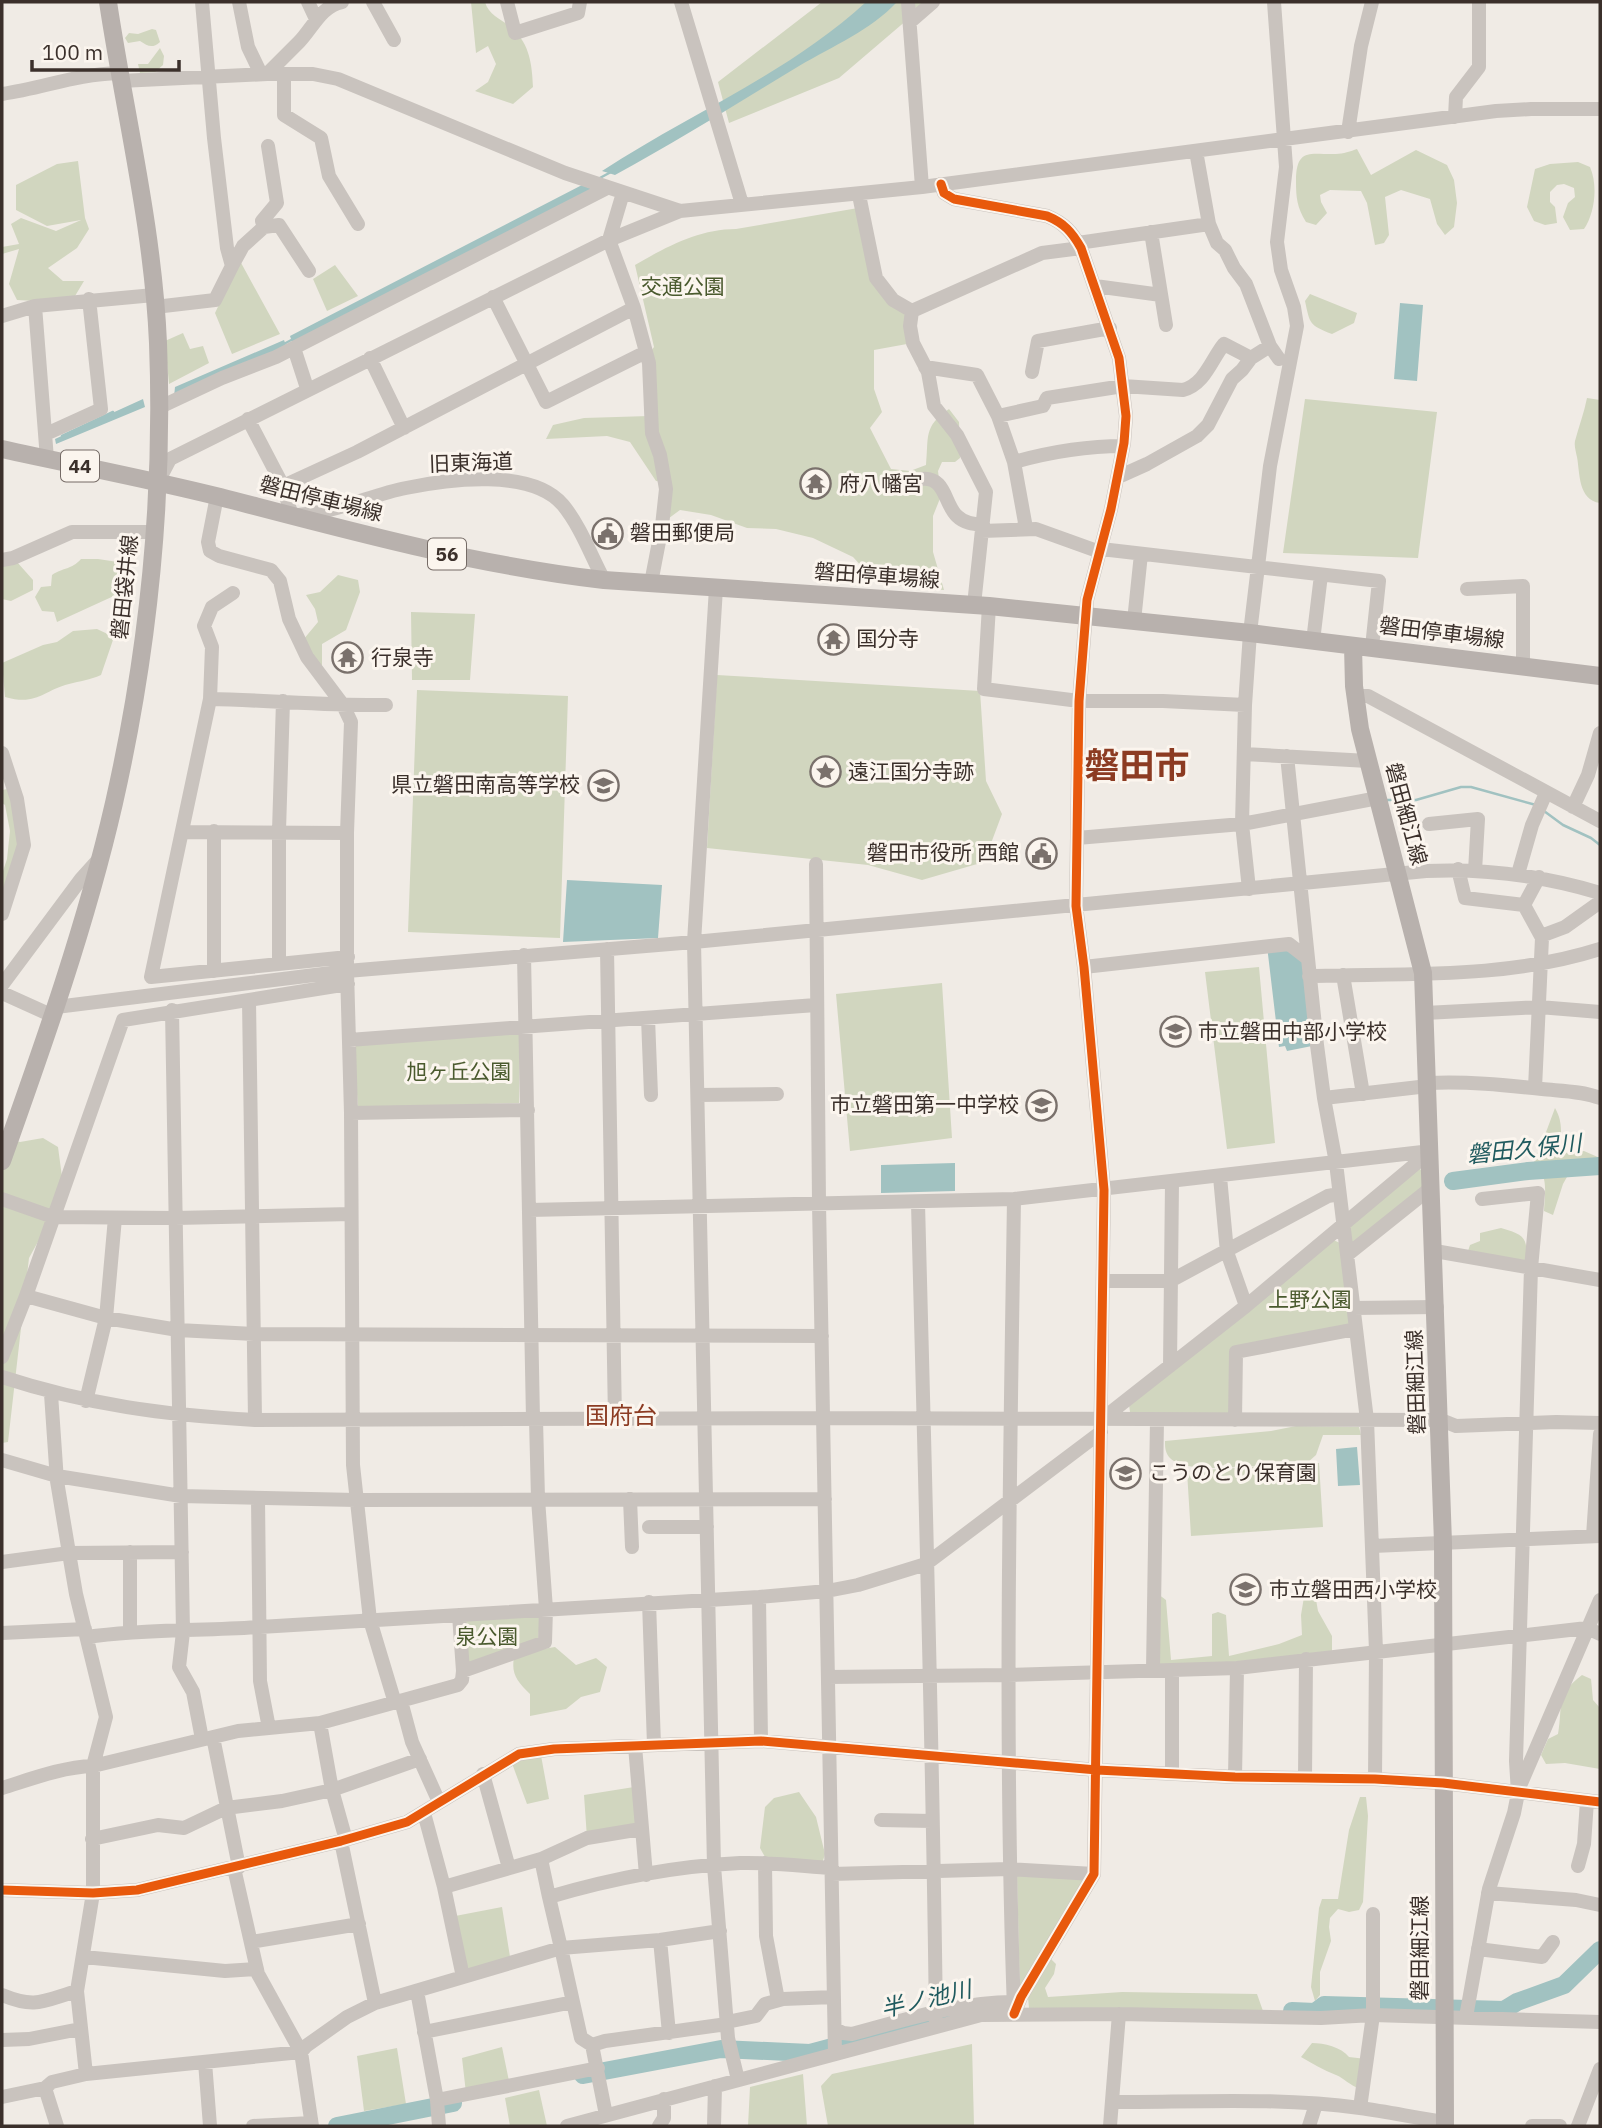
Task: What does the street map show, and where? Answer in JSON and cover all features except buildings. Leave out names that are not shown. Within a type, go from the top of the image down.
[{"type":"main road","name":"磐田袋井線","points":[[2,1161],[55,1011],[100,858],[127,740],[141,656],[154,532],[158,482],[155,301],[135,150],[119,77],[108,2]]},
{"type":"main road","name":"44","points":[[2,449],[158,482]]},
{"type":"main road","name":"磐田停車場線","points":[[158,482],[494,565],[604,580],[981,605],[1250,633],[1600,676]]},
{"type":"main road","name":"磐田細江線","points":[[1353,646],[1355,696],[1368,761],[1423,973],[1441,1420],[1445,2124]]},
{"type":"street","points":[[202,2],[225,234],[232,266]]},
{"type":"street","points":[[239,2],[248,47],[264,74]]},
{"type":"street","points":[[308,2],[316,19]]},
{"type":"street","points":[[264,74],[302,40],[316,19],[342,2]]},
{"type":"street","points":[[373,2],[394,40]]},
{"type":"street","points":[[507,2],[515,33],[578,13],[580,2]]},
{"type":"street","points":[[681,2],[742,204]]},
{"type":"street","points":[[908,2],[922,187]]},
{"type":"street","points":[[910,20],[933,2]]},
{"type":"street","points":[[1249,889],[1242,824],[1250,633],[1275,434],[1297,326],[1294,307],[1281,270],[1277,242],[1286,167],[1286,140],[1274,2]]},
{"type":"street","points":[[1348,132],[1361,46],[1373,2]]},
{"type":"street","points":[[1455,117],[1456,97],[1479,67],[1479,2]]},
{"type":"street","points":[[2,93],[32,90],[92,74],[119,77],[313,74],[338,79],[606,187],[680,211]]},
{"type":"street","points":[[284,74],[284,115],[321,138],[329,176],[358,224]]},
{"type":"street","points":[[158,482],[170,459],[195,446],[609,240],[680,211],[859,195],[1455,117],[1531,109],[1600,109]]},
{"type":"street","points":[[264,227],[262,221],[276,203],[268,146]]},
{"type":"street","points":[[1196,151],[1209,224],[1217,243],[1225,250],[1246,284],[1269,346],[1279,359]]},
{"type":"street","points":[[941,184],[944,193],[954,199],[1047,216],[1061,222],[1072,233],[1080,246],[1119,358],[1126,416],[1118,477],[1087,600],[1079,701],[1076,906],[1104,1190],[1094,1874],[1014,2008]]},
{"type":"street","points":[[158,408],[294,348],[606,187]]},
{"type":"street","points":[[623,192],[609,240],[634,308],[649,363],[652,433],[660,455],[666,489],[651,583]]},
{"type":"street","points":[[859,195],[876,278],[893,300],[912,311]]},
{"type":"street","points":[[912,311],[1042,253],[1209,224]]},
{"type":"street","points":[[2,316],[35,306],[89,299],[215,300],[243,246],[264,227],[279,225],[309,271]]},
{"type":"street","points":[[1152,232],[1166,325]]},
{"type":"street","points":[[1095,286],[1161,295]]},
{"type":"street","points":[[494,297],[546,402],[646,352]]},
{"type":"street","points":[[46,433],[101,409],[89,299]]},
{"type":"street","points":[[35,306],[47,459]]},
{"type":"street","points":[[283,486],[357,452],[634,308]]},
{"type":"street","points":[[912,311],[910,326],[913,343],[925,367],[934,405],[957,435],[986,492],[982,528],[981,605],[984,689],[1079,701],[1245,705]]},
{"type":"street","points":[[1032,372],[1038,341],[1110,328]]},
{"type":"street","points":[[998,416],[1043,406],[1047,398],[1123,386],[1183,390],[1193,387],[1204,376],[1215,354],[1224,344],[1251,358]]},
{"type":"street","points":[[1118,477],[1197,436],[1208,425],[1231,379],[1251,358],[1269,346]]},
{"type":"street","points":[[294,348],[307,388]]},
{"type":"street","points":[[370,358],[404,428]]},
{"type":"street","points":[[925,367],[977,375],[998,416],[1014,462],[1026,528]]},
{"type":"street","points":[[248,419],[283,486],[292,516]]},
{"type":"street","points":[[1014,462],[1099,446],[1123,446]]},
{"type":"street","name":"旧東海道","points":[[292,516],[329,510],[405,488],[449,482],[509,479],[543,490],[562,503],[604,580]]},
{"type":"street","points":[[902,488],[919,479],[933,480],[944,490],[959,519],[982,528],[1035,529],[1101,551],[1379,580],[1372,647]]},
{"type":"street","points":[[217,496],[208,542],[209,551],[271,570],[279,581],[289,619],[307,657],[343,705],[351,722],[347,970],[351,1113],[353,1465],[370,1620],[412,1742],[439,1802]]},
{"type":"street","points":[[2,560],[13,558],[72,532],[154,532]]},
{"type":"street","points":[[1135,621],[1141,554]]},
{"type":"street","points":[[1313,641],[1321,575]]},
{"type":"street","points":[[1467,589],[1523,586],[1523,666]]},
{"type":"street","points":[[716,588],[694,942],[714,1866],[727,2023],[738,2080]]},
{"type":"street","points":[[233,593],[212,607],[204,626],[212,647],[210,699],[151,977],[279,963],[347,970]]},
{"type":"street","points":[[1355,696],[1368,696],[1449,737],[1600,821]]},
{"type":"street","points":[[210,699],[386,705]]},
{"type":"street","points":[[279,963],[283,701]]},
{"type":"street","points":[[1573,807],[1598,753],[1600,733]]},
{"type":"street","points":[[2,753],[18,799],[24,845],[2,914]]},
{"type":"street","points":[[1244,754],[1368,761]]},
{"type":"street","points":[[1287,757],[1309,976],[1324,1098],[1336,1163],[1367,1420],[1376,1651],[1375,1780]]},
{"type":"street","points":[[1518,874],[1532,825],[1546,793]]},
{"type":"street","points":[[1077,838],[1242,824],[1378,798]]},
{"type":"street","points":[[1429,824],[1478,819],[1475,871]]},
{"type":"street","points":[[214,831],[214,971]]},
{"type":"street","points":[[183,832],[348,833]]},
{"type":"street","points":[[2,985],[81,879],[100,858]]},
{"type":"street","points":[[816,864],[819,1203],[835,2053]]},
{"type":"street","points":[[1458,869],[1465,898],[1524,905]]},
{"type":"street","points":[[2,993],[55,1011],[347,970],[694,942],[1458,869],[1539,877],[1600,892]]},
{"type":"street","points":[[1524,905],[1539,877]]},
{"type":"street","points":[[1541,936],[1565,927],[1600,902]]},
{"type":"street","points":[[1524,905],[1541,936],[1535,1088]]},
{"type":"street","points":[[1084,967],[1289,944],[1307,958]]},
{"type":"street","points":[[607,949],[615,1420]]},
{"type":"street","points":[[1309,976],[1464,973],[1540,965],[1600,949]]},
{"type":"street","points":[[463,1671],[545,1642],[546,1609],[530,1335],[524,955]]},
{"type":"street","points":[[2,1357],[123,1020],[248,1000],[347,970]]},
{"type":"street","points":[[1343,975],[1363,1094]]},
{"type":"street","points":[[248,1000],[254,1420]]},
{"type":"street","points":[[349,1040],[816,1005]]},
{"type":"street","points":[[1425,1013],[1539,1007],[1600,1012]]},
{"type":"street","points":[[173,1010],[183,1632],[179,1667],[193,1692],[208,1738],[226,1808],[257,1969],[301,2052],[312,2125],[253,2126]]},
{"type":"street","points":[[648,1018],[650,1095]]},
{"type":"street","points":[[1324,1098],[1457,1082],[1589,1094],[1600,1098]]},
{"type":"street","points":[[698,1095],[777,1094]]},
{"type":"street","points":[[351,1113],[528,1110]]},
{"type":"street","points":[[529,1210],[1014,1199],[1431,1151]]},
{"type":"street","points":[[2,1633],[183,1632],[759,1597],[827,1591],[858,1585],[926,1564],[1010,1502],[1431,1151]]},
{"type":"street","points":[[1220,1177],[1227,1252],[1246,1306]]},
{"type":"street","points":[[1170,1366],[1172,1182]]},
{"type":"street","points":[[1347,1255],[1432,1187]]},
{"type":"street","points":[[1466,2017],[1489,1893],[1514,1813],[1517,1793],[1531,1268],[1538,1193],[1482,1199]]},
{"type":"street","points":[[1103,1281],[1170,1281],[1328,1196],[1339,1194]]},
{"type":"street","points":[[2,1199],[53,1217],[176,1218],[351,1213]]},
{"type":"street","points":[[1014,1199],[1008,1675],[1009,1870],[1014,2008]]},
{"type":"street","points":[[918,1203],[932,1756],[935,2018]]},
{"type":"street","points":[[86,1401],[106,1318],[115,1218]]},
{"type":"street","points":[[1435,1251],[1600,1280]]},
{"type":"street","points":[[26,1296],[106,1318],[178,1330],[254,1334],[822,1336]]},
{"type":"street","points":[[1353,1308],[1437,1307]]},
{"type":"street","points":[[1235,1420],[1236,1352],[1356,1329]]},
{"type":"street","points":[[2,1377],[51,1394],[86,1401],[180,1416],[254,1420],[824,1418],[1011,1420],[1101,1426],[1157,1420],[1441,1420],[1456,1426],[1600,1423]]},
{"type":"street","points":[[51,1394],[57,1476],[69,1553],[106,1717],[93,1766],[93,1893],[77,1991],[86,2074]]},
{"type":"street","points":[[1153,1670],[1157,1420]]},
{"type":"street","points":[[1373,1546],[1597,1536],[1600,1434]]},
{"type":"street","points":[[2,1460],[57,1476],[181,1496],[356,1500],[825,1499]]},
{"type":"street","points":[[258,1498],[260,1681],[269,1728]]},
{"type":"street","points":[[630,1500],[632,1547]]},
{"type":"street","points":[[649,1527],[707,1528]]},
{"type":"street","points":[[130,1552],[130,1631]]},
{"type":"street","points":[[2,1562],[69,1553],[182,1552]]},
{"type":"street","points":[[759,1597],[761,1741]]},
{"type":"street","points":[[1517,1793],[1594,1631],[1600,1600]]},
{"type":"street","points":[[649,1602],[654,1745]]},
{"type":"street","points":[[2,1788],[48,1773],[93,1766],[208,1738],[320,1723],[458,1685],[463,1671],[459,1615]]},
{"type":"street","points":[[828,1677],[1237,1668],[1520,1636],[1594,1631]]},
{"type":"street","points":[[1305,1778],[1306,1659]]},
{"type":"street","points":[[1235,1777],[1237,1668]]},
{"type":"street","points":[[1172,1671],[1172,1774]]},
{"type":"street","points":[[320,1723],[375,2003]]},
{"type":"street","points":[[2,1890],[93,1893],[137,1890],[237,1868],[407,1822],[510,1758],[529,1752],[711,1741],[830,1745],[1097,1770],[1443,1783],[1594,1801],[1578,1866]]},
{"type":"street","points":[[635,1746],[646,1875]]},
{"type":"street","points":[[92,1839],[158,1825],[184,1828],[226,1808],[282,1801],[332,1790],[420,1759]]},
{"type":"street","points":[[483,1774],[509,1868]]},
{"type":"street","points":[[424,1813],[444,1887],[463,1977]]},
{"type":"street","points":[[881,1820],[932,1821]]},
{"type":"street","points":[[444,1887],[541,1859],[587,1838],[641,1829]]},
{"type":"street","points":[[541,1859],[581,2038],[592,2045],[598,2068],[604,2119]]},
{"type":"street","points":[[549,1897],[594,1884],[646,1875],[714,1866],[765,1863],[832,1871],[1009,1870],[1094,1874]]},
{"type":"street","points":[[765,1863],[766,1936],[778,2000]]},
{"type":"street","points":[[1489,1893],[1576,1900],[1600,1905]]},
{"type":"street","points":[[1360,2108],[1373,2015],[1373,1914]]},
{"type":"street","points":[[251,1942],[359,1924]]},
{"type":"street","points":[[2,2097],[45,2088],[52,2082],[86,2074],[301,2052],[347,2017],[375,2003],[561,1948],[660,1940],[720,1931]]},
{"type":"street","points":[[660,1940],[669,2034]]},
{"type":"street","points":[[1478,1949],[1542,1957],[1553,1942]]},
{"type":"street","points":[[84,1957],[225,1971],[257,1969]]},
{"type":"street","points":[[2,1996],[21,2003],[34,2004],[77,1991]]},
{"type":"street","points":[[416,1991],[437,2100],[439,2126]]},
{"type":"street","points":[[592,2045],[605,2041],[669,2034],[756,2016],[765,2004],[778,2000],[834,1997]]},
{"type":"street","points":[[424,2032],[573,2002]]},
{"type":"street","points":[[835,2029],[852,2034],[935,2018],[981,2015],[1014,2008],[1119,2014],[1321,2018],[1373,2015],[1600,2022]]},
{"type":"street","points":[[1110,2126],[1119,2014]]},
{"type":"street","points":[[567,2126],[604,2119],[664,2099],[835,2053],[935,2018]]},
{"type":"street","points":[[2,2040],[29,2039],[80,2029]]},
{"type":"street","points":[[205,2062],[210,2126]]},
{"type":"street","points":[[437,2100],[598,2068]]},
{"type":"street","points":[[1578,2126],[1600,2069]]},
{"type":"street","points":[[714,2126],[715,2086]]},
{"type":"street","points":[[45,2088],[57,2126]]},
{"type":"street","points":[[659,2126],[664,2118],[664,2099]]},
{"type":"street","points":[[1113,2102],[1247,2101],[1316,2104],[1360,2108],[1445,2124]]},
{"type":"street","points":[[1309,2126],[1316,2104]]},
{"type":"street","points":[[1532,2126],[1560,2126]]},
{"type":"green space","points":[[471,2],[485,2],[493,14],[519,35],[527,49],[533,87],[513,104],[475,91],[488,82],[496,64],[488,46],[476,53]]},
{"type":"green space","points":[[822,2],[928,2],[839,78],[729,123],[718,82]]},
{"type":"green space","points":[[156,30],[160,42],[152,46],[140,41],[128,43],[125,38],[129,33],[138,34]]},
{"type":"green space","points":[[160,48],[164,56],[163,65],[155,72],[140,73],[138,64],[148,64]]},
{"type":"green space","points":[[1357,149],[1371,175],[1416,150],[1447,165],[1454,180],[1457,203],[1454,227],[1445,235],[1437,224],[1430,199],[1401,190],[1385,197],[1389,235],[1384,243],[1375,245],[1367,203],[1361,191],[1330,190],[1320,195],[1327,213],[1316,225],[1306,222],[1297,197],[1296,181],[1302,157],[1313,154],[1339,154]]},
{"type":"green space","points":[[78,161],[85,218],[89,229],[77,248],[48,268],[63,281],[84,281],[75,296],[36,301],[17,300],[9,284],[19,249],[2,254],[2,247],[19,244],[11,224],[21,218],[56,231],[81,220],[47,226],[16,210],[16,185],[57,164]]},
{"type":"green space","points":[[1578,162],[1590,167],[1595,190],[1593,207],[1584,229],[1570,230],[1563,217],[1568,203],[1575,197],[1574,188],[1564,184],[1557,185],[1550,192],[1550,202],[1555,207],[1557,223],[1545,225],[1534,221],[1527,207],[1535,169],[1550,164]]},
{"type":"green space","name":"交通公園","points":[[858,208],[872,281],[912,311],[918,342],[874,350],[874,389],[882,412],[870,428],[891,469],[910,471],[926,465],[929,433],[941,415],[949,409],[959,422],[960,458],[955,462],[942,462],[938,471],[941,496],[933,516],[933,552],[944,590],[877,583],[853,557],[813,538],[776,529],[747,528],[711,515],[680,510],[661,524],[664,482],[656,481],[630,442],[607,436],[546,439],[553,425],[584,418],[649,416],[648,355],[654,347],[635,265],[671,246],[709,232]]},
{"type":"green space","points":[[240,261],[280,334],[232,354],[215,313]]},
{"type":"green space","points":[[335,265],[358,296],[327,311],[313,279]]},
{"type":"green space","points":[[1310,294],[1357,313],[1354,323],[1332,334],[1315,326],[1305,301]]},
{"type":"green space","points":[[183,333],[190,349],[203,346],[209,363],[169,384],[165,341]]},
{"type":"green space","points":[[1587,398],[1600,400],[1600,503],[1593,501],[1584,491],[1575,447]]},
{"type":"green space","points":[[1305,399],[1437,412],[1418,558],[1283,553]]},
{"type":"green space","points":[[81,559],[131,564],[131,582],[116,595],[57,622],[54,612],[42,611],[35,597],[41,587],[51,586],[52,575]]},
{"type":"green space","points":[[17,562],[33,580],[33,590],[11,601],[2,599],[2,564]]},
{"type":"green space","points":[[338,575],[358,580],[360,592],[346,630],[322,644],[322,668],[303,640],[318,622],[315,609],[306,595],[320,592]]},
{"type":"green space","points":[[411,612],[475,614],[470,680],[412,680]]},
{"type":"green space","points":[[97,629],[114,637],[101,675],[60,687],[32,699],[5,697],[2,663],[43,645],[57,642],[73,631]]},
{"type":"green space","points":[[717,675],[980,691],[986,781],[1002,814],[984,862],[922,880],[868,865],[707,848]]},
{"type":"green space","points":[[417,690],[568,696],[560,938],[408,932]]},
{"type":"green space","points":[[8,789],[24,841],[2,904],[2,874],[7,859],[10,831],[5,805],[2,803],[2,790]]},
{"type":"green space","points":[[1259,967],[1275,1143],[1227,1149],[1205,972]]},
{"type":"green space","points":[[942,983],[952,1138],[850,1151],[836,994]]},
{"type":"green space","name":"旭ヶ丘公園","points":[[517,1033],[520,1036],[519,1103],[358,1108],[354,1048],[358,1044]]},
{"type":"green space","points":[[1555,1108],[1560,1120],[1564,1153],[1584,1151],[1600,1158],[1600,1169],[1593,1172],[1572,1168],[1563,1184],[1553,1215],[1544,1211],[1544,1177],[1532,1159],[1539,1151]]},
{"type":"green space","points":[[2,1138],[20,1142],[43,1138],[58,1147],[62,1177],[45,1229],[29,1258],[8,1442],[2,1443]]},
{"type":"green space","name":"上野公園","points":[[1416,1168],[1422,1170],[1424,1189],[1351,1246],[1347,1226]]},
{"type":"green space","points":[[1501,1228],[1524,1239],[1525,1264],[1467,1254],[1470,1245],[1480,1241],[1480,1233]]},
{"type":"green space","name":"上野公園","points":[[1331,1239],[1340,1243],[1350,1321],[1347,1327],[1239,1349],[1229,1415],[1130,1412],[1129,1405]]},
{"type":"green space","points":[[1296,1426],[1359,1427],[1361,1435],[1323,1435],[1316,1455],[1307,1463],[1319,1463],[1323,1527],[1191,1536],[1187,1471],[1267,1466],[1188,1466],[1169,1457],[1165,1441],[1271,1431]]},
{"type":"green space","points":[[1314,1588],[1318,1611],[1332,1636],[1332,1656],[1156,1668],[1154,1591],[1166,1600],[1171,1660],[1212,1656],[1212,1614],[1218,1612],[1226,1615],[1229,1656],[1279,1644],[1302,1635],[1301,1615],[1305,1591]]},
{"type":"green space","name":"泉公園","points":[[541,1610],[537,1650],[555,1647],[576,1665],[596,1658],[607,1667],[600,1692],[581,1697],[566,1709],[530,1716],[530,1694],[514,1671],[515,1653],[463,1671],[459,1615]]},
{"type":"green space","points":[[1582,1675],[1591,1679],[1593,1700],[1600,1708],[1600,1769],[1565,1763],[1546,1764],[1541,1755],[1548,1739],[1558,1734],[1564,1695]]},
{"type":"green space","points":[[540,1750],[549,1799],[527,1804],[510,1758]]},
{"type":"green space","points":[[634,1787],[641,1829],[587,1838],[584,1795]]},
{"type":"green space","points":[[799,1792],[816,1817],[825,1854],[821,1867],[765,1857],[760,1848],[765,1807],[774,1798]]},
{"type":"green space","points":[[1360,1797],[1366,1797],[1368,1816],[1363,1902],[1359,1910],[1349,1912],[1338,1909],[1330,1918],[1331,1941],[1320,1972],[1320,1995],[1315,2001],[1311,1987],[1319,1908],[1322,1899],[1338,1899],[1349,1830]]},
{"type":"green space","points":[[1017,1874],[1087,1876],[1020,1995]]},
{"type":"green space","points":[[502,1907],[511,1963],[463,1977],[450,1917]]},
{"type":"green space","points":[[1051,1959],[1056,1964],[1054,1974],[1045,1988],[1048,1997],[1122,1992],[1257,1994],[1263,2011],[1029,2008],[1028,1997]]},
{"type":"green space","points":[[1312,2043],[1332,2046],[1349,2057],[1366,2059],[1360,2089],[1301,2057]]},
{"type":"green space","points":[[972,2044],[974,2126],[828,2126],[821,2086],[832,2074]]},
{"type":"green space","points":[[502,2047],[510,2086],[466,2093],[462,2058]]},
{"type":"green space","points":[[397,2048],[406,2104],[364,2111],[357,2056]]},
{"type":"green space","points":[[803,2074],[807,2126],[748,2126],[750,2087]]},
{"type":"green space","points":[[539,2090],[547,2126],[510,2126],[505,2098]]},
{"type":"water","points":[[866,2],[897,2],[864,29],[662,149],[615,175],[602,171],[772,72],[836,27]]},
{"type":"water","points":[[582,185],[592,189],[293,345],[290,336]]},
{"type":"water","points":[[1400,303],[1423,305],[1417,381],[1394,379]]},
{"type":"water","points":[[284,340],[288,351],[174,397],[175,387]]},
{"type":"water","points":[[143,399],[145,407],[56,444],[55,439]]},
{"type":"water","points":[[567,880],[662,885],[658,938],[563,942]]},
{"type":"water","points":[[1267,946],[1303,955],[1317,1045],[1287,1051],[1285,1046],[1279,1047]]},
{"type":"water","points":[[955,1163],[955,1191],[881,1193],[881,1165]]},
{"type":"water","points":[[1357,1447],[1360,1485],[1338,1486],[1336,1449]]},
{"type":"waterway","points":[[598,179],[611,172]]},
{"type":"waterway","points":[[282,345],[295,338]]},
{"type":"waterway","points":[[62,436],[113,412]]},
{"type":"waterway","points":[[1386,800],[1416,800],[1461,787],[1471,787],[1536,805]]},
{"type":"waterway","points":[[1544,811],[1563,825],[1600,845]]},
{"type":"waterway","name":"磐田久保川","points":[[1453,1181],[1528,1171],[1600,1166]]},
{"type":"waterway","name":"半ノ池川","points":[[1292,2011],[1315,2012],[1324,2005],[1504,2010],[1517,2002],[1564,1985],[1600,1950]]},
{"type":"waterway","name":"半ノ池川","points":[[583,2075],[721,2049],[810,2053],[967,2011]]},
{"type":"waterway","name":"半ノ池川","points":[[337,2126],[453,2103]]},
{"type":"cycle path","points":[[941,184],[944,193],[954,199],[1047,216],[1071,233],[1081,248],[1119,358],[1126,416],[1124,443],[1111,509],[1087,600],[1079,701],[1076,906],[1104,1190],[1094,1874],[1021,1997],[1014,2014]]},
{"type":"cycle path","points":[[2,1890],[93,1893],[137,1890],[341,1841],[407,1822],[519,1754],[554,1749],[761,1741],[1097,1770],[1443,1783],[1600,1802]]},
{"type":"place","name":"府八幡宮","points":[[816,484]]},
{"type":"place","name":"磐田郵便局","points":[[607,533]]},
{"type":"place","name":"国分寺","points":[[833,639]]},
{"type":"place","name":"行泉寺","points":[[348,658]]},
{"type":"place","name":"遠江国分寺跡","points":[[825,772]]},
{"type":"place","name":"県立磐田南高等学校","points":[[603,785]]},
{"type":"place","name":"磐田市役所 西館","points":[[1042,853]]},
{"type":"place","name":"市立磐田中部小学校","points":[[1175,1032]]},
{"type":"place","name":"市立磐田第一中学校","points":[[1042,1105]]},
{"type":"place","name":"こうのとり保育園","points":[[1126,1473]]},
{"type":"place","name":"市立磐田西小学校","points":[[1246,1590]]},
{"type":"district","name":"磐田市","points":[[1137,766]]},
{"type":"district","name":"国府台","points":[[621,1416]]}]
